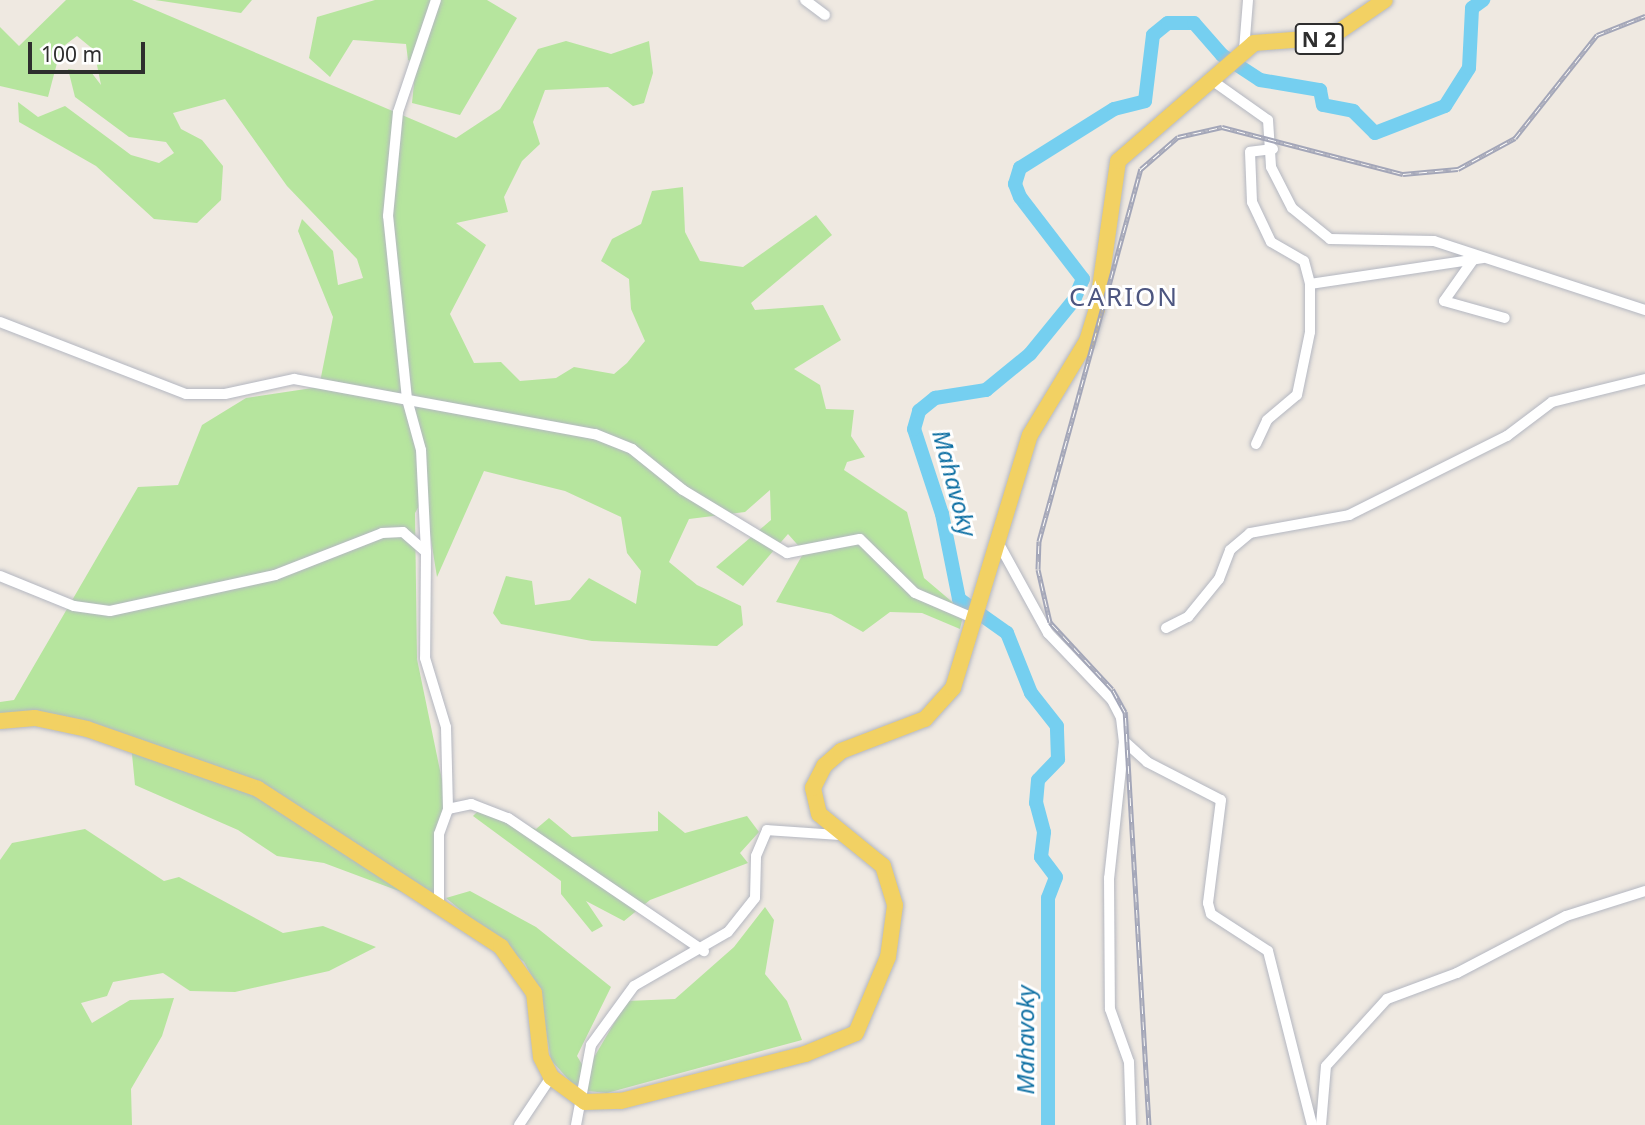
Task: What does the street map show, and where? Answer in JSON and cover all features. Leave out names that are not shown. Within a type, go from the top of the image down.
[{"type":"main road","name":"N 2","points":[[585,1102],[621,1101],[805,1054],[856,1033],[888,957],[895,905],[883,866],[839,835],[819,814],[813,788],[824,766],[841,751],[906,729],[941,705],[960,670],[973,618],[988,586],[1030,435],[1087,341],[1097,310],[1118,161],[1244,50],[1268,38],[1331,37],[1385,0]]},
{"type":"main road","points":[[0,721],[35,718],[87,729],[258,789],[439,906],[522,969],[534,993],[541,1057],[551,1077],[585,1102]]},
{"type":"street","points":[[436,0],[398,112],[390,163],[388,216],[407,399],[421,450],[426,552],[425,658],[446,727],[448,809],[435,867],[439,906]]},
{"type":"street","points":[[805,0],[825,15]]},
{"type":"street","points":[[1244,50],[1248,0]]},
{"type":"street","points":[[1215,75],[1268,120],[1273,149],[1271,167],[1292,208],[1330,239],[1398,236],[1645,310]]},
{"type":"street","points":[[1256,444],[1267,420],[1297,395],[1310,332],[1310,284],[1304,261],[1271,242],[1252,202],[1250,152],[1273,149]]},
{"type":"street","points":[[1310,284],[1478,259]]},
{"type":"street","points":[[1478,259],[1444,301],[1505,318]]},
{"type":"street","points":[[0,322],[186,394],[225,394],[294,379],[596,433],[632,449],[683,490],[787,553],[860,540],[915,593],[973,618]]},
{"type":"street","points":[[1166,628],[1188,617],[1219,579],[1230,550],[1250,533],[1349,515],[1507,436],[1552,402],[1645,379]]},
{"type":"street","points":[[0,576],[74,606],[110,611],[275,575],[382,533],[403,532],[426,552]]},
{"type":"street","points":[[999,544],[1048,633],[1112,700],[1124,741],[1109,878],[1110,1009],[1129,1062],[1131,1125]]},
{"type":"street","points":[[1124,741],[1147,762],[1221,800],[1208,903],[1211,914],[1268,951],[1312,1125]]},
{"type":"street","points":[[448,809],[471,804],[508,818],[704,951]]},
{"type":"street","points":[[576,1125],[585,1102],[591,1045],[634,986],[704,951],[755,898],[756,856],[767,830],[839,835]]},
{"type":"street","points":[[1321,1125],[1326,1066],[1387,999],[1457,973],[1598,902],[1645,891]]},
{"type":"street","points":[[519,1125],[551,1077]]},
{"type":"green space","points":[[66,0],[132,0],[456,138],[500,109],[538,49],[566,41],[611,54],[649,41],[653,73],[644,103],[633,106],[608,87],[545,90],[533,122],[540,144],[522,161],[504,197],[508,212],[456,223],[486,245],[450,314],[474,363],[501,362],[520,381],[556,378],[574,367],[614,374],[627,363],[645,341],[631,309],[629,279],[601,261],[612,239],[641,224],[652,191],[683,187],[685,232],[700,261],[743,267],[816,215],[832,235],[751,303],[755,310],[823,305],[841,340],[794,369],[820,385],[826,409],[854,410],[851,436],[865,457],[847,462],[844,470],[907,512],[924,578],[964,612],[960,629],[922,613],[890,612],[863,632],[831,614],[776,602],[804,552],[788,534],[743,586],[716,567],[771,520],[770,490],[745,512],[689,519],[669,562],[697,585],[741,606],[743,625],[717,646],[592,641],[501,624],[493,613],[506,576],[532,581],[535,605],[570,600],[589,578],[636,604],[641,571],[627,553],[621,517],[565,491],[484,471],[437,577],[424,497],[415,513],[417,659],[448,809],[435,867],[439,906],[324,863],[277,856],[238,830],[135,785],[131,744],[87,729],[0,724],[0,702],[14,700],[138,487],[178,485],[202,425],[246,398],[319,387],[333,317],[298,231],[302,219],[333,251],[338,285],[363,278],[357,259],[287,186],[225,99],[173,113],[181,129],[202,140],[223,166],[221,200],[197,223],[154,219],[96,166],[19,122],[18,102],[38,117],[65,106],[131,155],[159,163],[174,153],[166,142],[129,137],[75,97],[68,69],[91,72],[101,85],[94,50],[77,36],[61,48],[48,97],[0,86],[0,27],[19,46]]},
{"type":"green space","points":[[155,0],[252,0],[241,13]]},
{"type":"green space","points":[[375,0],[487,0],[517,18],[460,115],[412,103],[416,63],[408,60],[406,44],[353,40],[330,77],[309,58],[317,17]]},
{"type":"green space","points":[[481,808],[536,829],[549,818],[572,837],[658,831],[658,811],[685,833],[747,816],[759,832],[740,853],[748,863],[650,900],[624,921],[586,901],[603,926],[592,932],[561,894],[561,881],[473,816]]},
{"type":"green space","points":[[85,829],[164,881],[179,877],[283,933],[323,926],[376,947],[329,971],[235,992],[190,991],[163,973],[113,982],[107,996],[81,1003],[92,1023],[130,1000],[174,998],[162,1036],[131,1089],[132,1125],[0,1125],[0,860],[12,843]]},
{"type":"green space","points":[[470,891],[536,927],[611,987],[577,1056],[586,1071],[627,1001],[675,999],[734,947],[765,907],[774,920],[765,974],[787,1001],[802,1040],[607,1093],[578,1090],[551,1060],[539,989],[524,962],[446,898]]},
{"type":"waterway","name":"Mahavoky","points":[[1048,1125],[1048,898],[1056,877],[1041,857],[1044,832],[1036,803],[1038,780],[1058,759],[1057,726],[1031,693],[1007,633],[959,599],[942,514],[914,429],[919,411],[935,398],[986,390],[1030,354],[1074,300],[1083,279],[1020,197],[1015,184],[1020,168],[1114,109],[1145,101],[1153,35],[1168,23],[1194,23],[1222,55],[1260,80],[1320,90],[1323,105],[1353,111],[1375,133],[1445,106],[1469,68],[1472,8],[1483,0]]},
{"type":"railway","points":[[1149,1125],[1125,712],[1112,689],[1050,622],[1038,569],[1039,541],[1141,169],[1178,137],[1222,127],[1403,174],[1458,169],[1515,138],[1597,35],[1645,16]]},
{"type":"district","name":"CARION","points":[[1124,297]]}]
